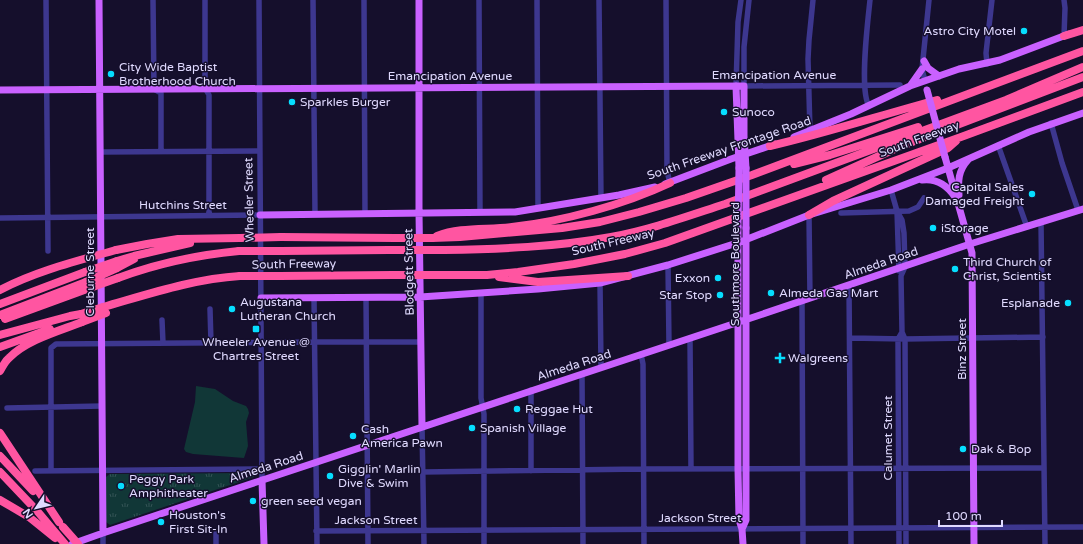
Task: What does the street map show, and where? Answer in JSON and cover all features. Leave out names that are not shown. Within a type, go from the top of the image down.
[{"type":"highway","points":[[1064,36],[1083,30]]},
{"type":"highway","points":[[1049,64],[1083,47]]},
{"type":"highway","name":"South Freeway","points":[[227,239],[281,237],[432,238],[448,234],[562,228],[600,222],[680,200],[752,175],[1083,51]]},
{"type":"highway","points":[[1,316],[86,285],[118,278],[172,261],[200,255],[239,251],[504,249],[550,245],[613,236],[657,225],[725,204],[1006,100],[1083,67]]},
{"type":"highway","points":[[752,211],[899,147],[1083,77]]},
{"type":"highway","points":[[770,146],[804,138],[878,116],[979,89]]},
{"type":"highway","name":"South Freeway","points":[[81,318],[112,304],[186,284],[214,279],[240,276],[487,275],[574,264],[625,254],[672,240],[1083,92]]},
{"type":"highway","points":[[752,175],[830,155],[914,129],[987,103],[1006,100]]},
{"type":"highway","points":[[809,215],[833,201],[948,148],[961,137]]},
{"type":"highway","points":[[448,234],[547,222],[623,202],[670,183]]},
{"type":"highway","points":[[0,290],[19,281],[47,271],[116,250],[178,239],[227,239]]},
{"type":"highway","points":[[86,285],[117,265],[143,254],[184,244],[227,239]]},
{"type":"highway","points":[[0,304],[85,272],[117,265]]},
{"type":"highway","points":[[487,275],[538,282],[628,276]]},
{"type":"highway","points":[[0,335],[70,316],[81,318]]},
{"type":"highway","points":[[0,347],[81,318]]},
{"type":"highway","points":[[0,371],[8,359],[21,348],[81,318]]},
{"type":"highway","points":[[0,433],[61,524]]},
{"type":"highway","points":[[0,456],[78,544]]},
{"type":"highway","points":[[0,472],[22,494],[63,544]]},
{"type":"highway","points":[[0,500],[53,533]]},
{"type":"main road","name":"Cleburne Street","points":[[99,0],[103,533]]},
{"type":"main road","name":"Blodgett Street","points":[[419,0],[419,212],[422,426]]},
{"type":"main road","name":"South Freeway Frontage Road","points":[[365,213],[515,212],[600,198],[670,183],[831,123],[910,86],[960,69],[987,64],[1017,55],[1083,27]]},
{"type":"main road","points":[[924,61],[928,68],[939,76]]},
{"type":"main road","points":[[910,86],[922,69]]},
{"type":"main road","name":"Binz Street","points":[[925,81],[972,253],[974,544]]},
{"type":"main road","name":"Emancipation Avenue","points":[[0,90],[480,86],[740,86]]},
{"type":"main road","name":"Southmore Boulevard","points":[[740,86],[746,154],[742,168],[742,241],[746,367],[742,469]]},
{"type":"main road","name":"Southmore Boulevard","points":[[740,86],[738,157],[742,168]]},
{"type":"main road","points":[[261,298],[420,297],[600,283],[668,265],[742,241],[809,215],[891,190],[948,168],[1051,123],[1083,113]]},
{"type":"main road","points":[[744,136],[752,147],[760,149]]},
{"type":"main road","points":[[958,204],[960,170],[970,158]]},
{"type":"main road","points":[[910,183],[926,180],[938,181],[946,186],[958,204]]},
{"type":"main road","name":"Almeda Road","points":[[72,544],[422,426],[738,323],[849,285],[901,270],[970,244],[1081,209]]},
{"type":"main road","name":"Hutchins Street","points":[[260,215],[365,213]]},
{"type":"main road","name":"Southmore Boulevard","points":[[742,241],[738,261],[738,367],[742,469],[746,520],[742,528],[742,544]]},
{"type":"main road","points":[[717,249],[733,252],[738,261]]},
{"type":"main road","points":[[738,367],[746,367]]},
{"type":"main road","name":"Wheeler Street","points":[[262,480],[264,544]]},
{"type":"street","points":[[46,0],[48,251]]},
{"type":"street","points":[[154,0],[154,88],[161,93],[161,151]]},
{"type":"street","points":[[205,0],[206,88],[209,96],[209,215]]},
{"type":"street","name":"Wheeler Street","points":[[260,0],[259,88],[262,480]]},
{"type":"street","points":[[312,0],[315,214]]},
{"type":"street","points":[[364,0],[365,213]]},
{"type":"street","points":[[479,0],[480,212]]},
{"type":"street","points":[[537,0],[538,208]]},
{"type":"street","points":[[599,0],[600,198]]},
{"type":"street","points":[[666,0],[666,86],[668,171],[670,183]]},
{"type":"street","name":"Southmore Boulevard","points":[[740,86],[738,22],[741,0]]},
{"type":"street","name":"Southmore Boulevard","points":[[740,86],[749,0]]},
{"type":"street","points":[[810,131],[808,86],[809,40],[813,0]]},
{"type":"street","points":[[869,106],[865,86],[865,50],[870,0]]},
{"type":"street","points":[[925,81],[922,69],[930,0]]},
{"type":"street","points":[[987,64],[986,53],[992,0]]},
{"type":"street","points":[[1064,0],[1066,8],[1064,36]]},
{"type":"street","name":"Emancipation Avenue","points":[[740,86],[900,85]]},
{"type":"street","points":[[1051,123],[1062,163],[1081,209]]},
{"type":"street","points":[[998,145],[1027,227]]},
{"type":"street","points":[[101,152],[260,151]]},
{"type":"street","name":"Calumet Street","points":[[891,190],[897,211],[902,220],[904,233],[901,270],[902,332],[905,339],[906,544]]},
{"type":"street","points":[[840,213],[909,211],[918,207],[924,198]]},
{"type":"street","name":"Hutchins Street","points":[[0,218],[260,215]]},
{"type":"street","points":[[809,215],[810,298]]},
{"type":"street","points":[[1042,222],[1045,544]]},
{"type":"street","points":[[668,265],[669,345]]},
{"type":"street","points":[[600,283],[601,367]]},
{"type":"street","points":[[849,285],[851,544]]},
{"type":"street","points":[[480,293],[482,407],[484,414],[484,544]]},
{"type":"street","points":[[366,297],[368,544]]},
{"type":"street","points":[[314,298],[316,544]]},
{"type":"street","points":[[802,301],[803,544]]},
{"type":"street","points":[[210,309],[210,343]]},
{"type":"street","points":[[162,320],[162,343]]},
{"type":"street","points":[[898,339],[902,332]]},
{"type":"street","points":[[850,338],[905,339],[1043,337]]},
{"type":"street","points":[[690,338],[691,469]]},
{"type":"street","name":"Calumet Street","points":[[898,339],[899,544]]},
{"type":"street","points":[[51,470],[50,351],[56,344],[420,342]]},
{"type":"street","points":[[641,354],[643,364],[644,544]]},
{"type":"street","points":[[582,374],[583,544]]},
{"type":"street","points":[[531,390],[531,470]]},
{"type":"street","points":[[7,408],[102,406]]},
{"type":"street","name":"Blodgett Street","points":[[422,426],[424,544]]},
{"type":"street","points":[[423,472],[643,469],[1044,468]]},
{"type":"street","points":[[34,471],[262,469]]},
{"type":"street","name":"Jackson Street","points":[[316,531],[1083,526]]},
{"type":"street","name":"Cleburne Street","points":[[103,533],[103,544]]},
{"type":"street","points":[[216,533],[216,544]]},
{"type":"green space","points":[[196,386],[215,389],[233,401],[246,406],[248,409],[249,413],[246,422],[248,446],[244,458],[193,454],[186,452],[184,449],[195,402]]},
{"type":"green space","points":[[253,473],[254,477],[110,525],[106,522],[106,477],[110,474]]},
{"type":"place","name":"Astro City Motel","points":[[1024,31]]},
{"type":"place","name":"City Wide Baptist Brotherhood Church","points":[[111,74]]},
{"type":"place","name":"Sparkles Burger","points":[[292,102]]},
{"type":"place","name":"Sunoco","points":[[724,112]]},
{"type":"place","name":"Capital Sales Damaged Freight","points":[[1032,194]]},
{"type":"place","name":"iStorage","points":[[933,228]]},
{"type":"place","name":"Third Church of Christ, Scientist","points":[[955,269]]},
{"type":"place","name":"Exxon","points":[[718,278]]},
{"type":"place","name":"Almeda Gas Mart","points":[[771,293]]},
{"type":"place","name":"Star Stop","points":[[720,295]]},
{"type":"place","name":"Esplanade","points":[[1068,303]]},
{"type":"place","name":"Augustana Lutheran Church","points":[[232,309]]},
{"type":"place","name":"Wheeler Avenue @ Chartres Street","points":[[256,329]]},
{"type":"place","name":"Walgreens","points":[[780,358]]},
{"type":"place","name":"Reggae Hut","points":[[517,409]]},
{"type":"place","name":"Spanish Village","points":[[472,428]]},
{"type":"place","name":"Cash America Pawn","points":[[353,436]]},
{"type":"place","name":"Dak & Bop","points":[[963,449]]},
{"type":"place","name":"Gigglin' Marlin Dive & Swim","points":[[330,476]]},
{"type":"place","name":"Peggy Park Amphitheater","points":[[121,486]]},
{"type":"place","name":"green seed vegan","points":[[253,501]]},
{"type":"place","name":"Houston's First Sit-In","points":[[161,522]]}]
